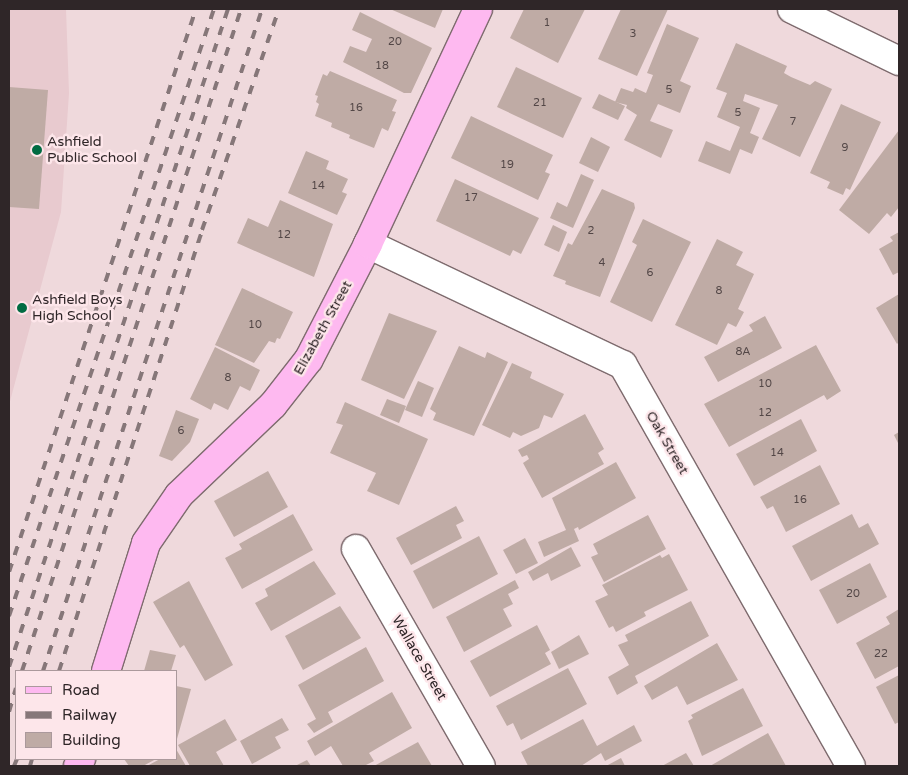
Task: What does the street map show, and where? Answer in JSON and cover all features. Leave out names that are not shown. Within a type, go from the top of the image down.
[{"type":"main road","name":"Elizabeth Street","points":[[106,670],[135,570],[160,519],[179,494],[274,405],[291,383],[330,320],[368,244],[478,9]]},
{"type":"street","points":[[792,9],[899,61]]},
{"type":"street","name":"Oak Street","points":[[368,244],[623,365],[851,766]]},
{"type":"street","name":"Wallace Street","points":[[356,549],[482,766]]},
{"type":"shaded area","name":"Ashfield Public School","points":[[9,9],[66,9],[69,93],[61,212],[9,405]]},
{"type":"building","points":[[390,9],[443,9],[435,28]]},
{"type":"building","points":[[524,9],[585,9],[558,63],[510,38]]},
{"type":"building","points":[[621,9],[668,9],[637,76],[598,59]]},
{"type":"building","points":[[360,12],[432,48],[411,93],[404,93],[343,62],[350,46],[366,52],[372,39],[352,30]]},
{"type":"building","points":[[667,24],[699,38],[680,81],[691,86],[680,113],[658,104],[650,121],[673,130],[661,158],[624,140],[637,115],[626,108],[627,105],[615,102],[621,88],[633,92],[635,88],[646,93],[653,75],[647,73]]},
{"type":"building","points":[[736,43],[787,66],[784,73],[791,77],[810,85],[815,81],[832,89],[800,157],[762,139],[778,105],[745,94],[743,101],[760,108],[750,133],[759,137],[752,154],[740,149],[730,174],[698,161],[706,141],[730,151],[740,127],[717,117],[727,93],[716,89]]},
{"type":"building","points":[[516,67],[582,98],[563,138],[497,107]]},
{"type":"building","points":[[330,71],[397,100],[392,111],[396,112],[388,131],[382,128],[374,148],[349,138],[350,135],[331,127],[332,123],[315,116],[319,104],[316,102],[318,96],[315,95],[323,74],[327,76]]},
{"type":"building","points":[[9,87],[48,90],[39,209],[9,207]]},
{"type":"building","points":[[599,94],[625,106],[618,120],[592,108]]},
{"type":"building","points":[[841,104],[881,122],[850,190],[846,188],[843,195],[827,188],[830,182],[810,173]]},
{"type":"building","points":[[471,116],[553,155],[545,172],[550,174],[538,200],[451,158]]},
{"type":"building","points":[[899,130],[899,207],[891,217],[887,213],[869,234],[839,210]]},
{"type":"building","points":[[591,137],[610,147],[598,172],[579,163]]},
{"type":"building","points":[[306,151],[329,161],[326,169],[348,179],[342,192],[347,194],[337,215],[288,193]]},
{"type":"building","points":[[581,174],[594,180],[573,228],[550,218],[557,202],[567,207]]},
{"type":"building","points":[[455,179],[539,218],[521,254],[513,250],[510,256],[436,221]]},
{"type":"building","points":[[602,189],[634,203],[635,208],[600,297],[565,284],[566,281],[553,276],[568,243],[572,245]]},
{"type":"building","points":[[280,200],[333,224],[314,277],[237,243],[248,218],[268,227]]},
{"type":"building","points":[[643,219],[691,242],[652,322],[610,302],[637,245],[632,242]]},
{"type":"building","points":[[553,225],[567,232],[559,252],[544,245]]},
{"type":"building","points":[[899,232],[899,272],[893,275],[879,249],[893,241],[890,237]]},
{"type":"building","points":[[717,239],[743,252],[736,265],[754,274],[738,309],[744,312],[736,327],[728,323],[717,345],[675,325]]},
{"type":"building","points":[[242,288],[293,312],[280,339],[277,338],[275,343],[269,341],[254,363],[215,345]]},
{"type":"building","points":[[899,294],[899,342],[897,344],[876,308]]},
{"type":"building","points":[[389,313],[437,331],[404,399],[361,380]]},
{"type":"building","points":[[765,316],[782,348],[718,382],[704,357],[753,331],[749,325]]},
{"type":"building","points":[[816,345],[841,391],[827,400],[824,395],[729,447],[704,404]]},
{"type":"building","points":[[459,346],[485,358],[487,352],[508,362],[474,436],[433,420],[436,413],[430,409]]},
{"type":"building","points":[[215,347],[260,370],[250,391],[240,386],[228,410],[214,403],[211,410],[190,399]]},
{"type":"building","points":[[512,363],[532,372],[530,378],[564,394],[552,418],[544,415],[539,428],[521,436],[513,432],[510,438],[482,425]]},
{"type":"building","points":[[418,381],[434,388],[422,417],[405,410]]},
{"type":"building","points":[[387,399],[406,406],[399,423],[380,415]]},
{"type":"building","points":[[345,402],[428,439],[399,505],[367,491],[376,473],[330,453],[343,425],[336,423]]},
{"type":"building","points":[[176,410],[199,419],[190,442],[172,461],[159,456]]},
{"type":"building","points":[[585,414],[604,449],[598,453],[604,464],[542,498],[523,463],[529,459],[527,455],[522,457],[518,450]]},
{"type":"building","points":[[801,419],[817,451],[754,486],[736,454]]},
{"type":"building","points":[[899,432],[899,445],[894,435]]},
{"type":"building","points":[[616,462],[636,498],[579,530],[578,527],[574,529],[579,541],[544,557],[538,542],[566,530],[552,498]]},
{"type":"building","points":[[820,465],[840,504],[786,532],[773,506],[767,509],[760,497]]},
{"type":"building","points":[[268,471],[288,507],[234,537],[214,501]]},
{"type":"building","points":[[456,506],[464,521],[456,525],[462,538],[411,565],[396,538]]},
{"type":"building","points":[[293,514],[313,550],[242,589],[225,558],[242,549],[239,544]]},
{"type":"building","points":[[852,514],[859,528],[868,523],[879,544],[811,581],[792,546]]},
{"type":"building","points":[[648,515],[666,549],[604,582],[591,557],[598,554],[593,544]]},
{"type":"building","points":[[479,536],[498,574],[433,609],[413,571]]},
{"type":"building","points":[[525,538],[538,563],[516,574],[503,550]]},
{"type":"building","points":[[571,547],[581,566],[551,581],[548,573],[533,581],[528,572]]},
{"type":"building","points":[[669,554],[688,590],[644,612],[646,616],[616,632],[613,626],[609,628],[595,601],[608,595],[602,585],[660,555],[662,558]]},
{"type":"building","points":[[314,561],[336,594],[271,631],[255,603],[268,596],[265,589]]},
{"type":"building","points":[[870,563],[887,597],[837,624],[819,590]]},
{"type":"building","points":[[515,580],[519,588],[508,594],[513,604],[503,609],[512,626],[464,652],[446,617]]},
{"type":"building","points":[[189,581],[233,665],[205,681],[184,645],[180,648],[153,602]]},
{"type":"building","points":[[691,601],[709,636],[635,676],[638,683],[617,695],[608,677],[629,665],[618,645],[628,641],[625,635]]},
{"type":"building","points":[[340,606],[361,638],[303,670],[285,636]]},
{"type":"building","points":[[899,609],[899,666],[875,679],[856,643],[890,624],[886,617]]},
{"type":"building","points":[[537,625],[550,650],[545,653],[551,664],[490,697],[470,661]]},
{"type":"building","points":[[579,635],[589,654],[559,669],[551,652]]},
{"type":"building","points":[[717,643],[738,680],[687,705],[677,686],[652,700],[644,686]]},
{"type":"building","points":[[366,647],[384,681],[328,712],[333,722],[314,733],[307,724],[316,719],[298,685]]},
{"type":"building","points":[[150,650],[176,655],[171,670],[144,670]]},
{"type":"building","points":[[568,668],[587,704],[521,740],[513,723],[507,726],[496,706]]},
{"type":"building","points":[[899,675],[899,722],[895,724],[876,687]]},
{"type":"building","points":[[178,686],[191,689],[178,735]]},
{"type":"building","points":[[743,688],[763,726],[702,756],[688,721],[693,718],[691,715]]},
{"type":"building","points":[[392,692],[412,728],[369,753],[374,761],[364,766],[343,766],[331,746],[315,756],[307,741]]},
{"type":"building","points":[[282,718],[289,730],[275,737],[281,748],[252,764],[240,741]]},
{"type":"building","points":[[225,719],[237,740],[216,752],[224,766],[190,766],[178,745]]},
{"type":"building","points":[[583,719],[597,746],[634,725],[642,741],[605,761],[601,753],[581,766],[528,766],[521,752]]},
{"type":"building","points":[[768,733],[786,766],[710,766]]},
{"type":"building","points":[[418,742],[432,766],[374,766]]},
{"type":"building","points":[[178,752],[186,766],[147,766],[158,760],[178,760]]},
{"type":"building","points":[[686,753],[694,766],[662,766]]},
{"type":"building","points":[[621,758],[625,766],[606,766]]},
{"type":"building","points":[[125,760],[154,760],[143,766],[129,766]]},
{"type":"building","points":[[307,760],[311,766],[295,766]]},
{"type":"railway","points":[[9,572],[196,9]]},
{"type":"railway","points":[[9,616],[214,9]]},
{"type":"railway","points":[[9,667],[228,9]]},
{"type":"railway","points":[[22,670],[241,9]]},
{"type":"railway","points":[[43,670],[262,9]]},
{"type":"railway","points":[[59,670],[202,230],[279,9]]},
{"type":"railway","points":[[9,712],[15,691]]},
{"type":"railway","points":[[14,766],[17,760]]},
{"type":"railway","points":[[30,766],[32,760]]},
{"type":"place","name":"Ashfield Public School","points":[[37,150]]},
{"type":"place","name":"Ashfield Boys High School","points":[[22,308]]}]
